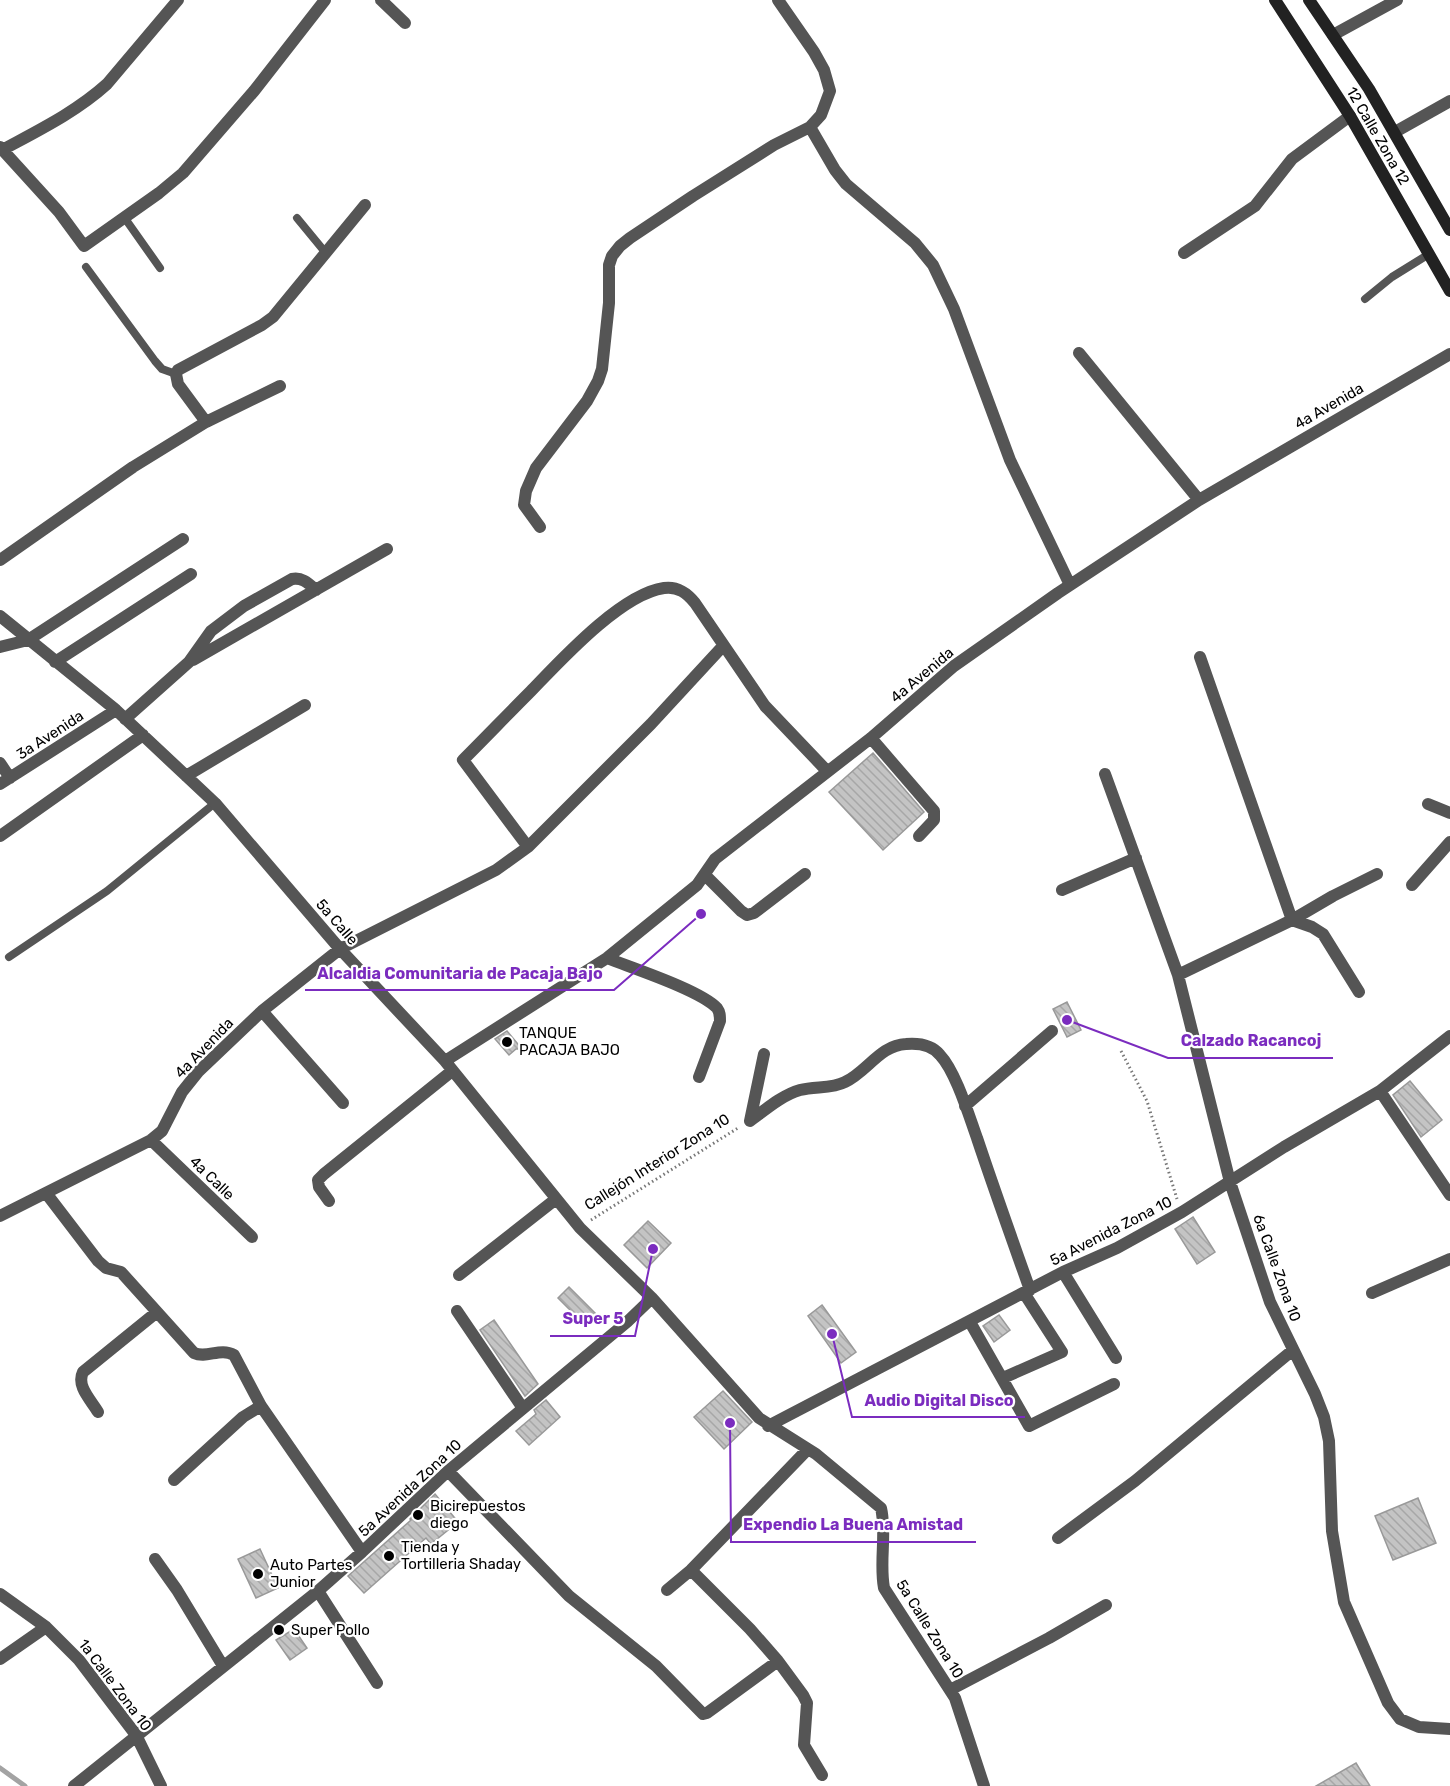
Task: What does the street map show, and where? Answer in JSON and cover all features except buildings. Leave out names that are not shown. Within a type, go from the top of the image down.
[{"type":"street","points":[[178,0],[107,84],[94,96],[56,121],[1,148],[59,212],[84,246],[167,186],[199,157],[325,0]]},
{"type":"street","points":[[381,0],[405,23]]},
{"type":"street","points":[[540,527],[525,505],[526,491],[536,468],[587,401],[598,381],[602,369],[609,303],[609,265],[612,256],[630,238],[774,145],[810,127],[821,116],[830,91],[824,70],[778,0]]},
{"type":"street","name":"12 Calle Zona 12","points":[[1275,0],[1350,116],[1450,291]]},
{"type":"street","name":"12 Calle Zona 12","points":[[1309,0],[1334,35],[1395,132],[1450,230]]},
{"type":"street","points":[[1334,35],[1397,0]]},
{"type":"street","points":[[1395,132],[1450,101]]},
{"type":"street","points":[[1184,253],[1255,206],[1292,159],[1350,116]]},
{"type":"street","points":[[810,127],[835,170],[846,184],[915,243],[933,265],[954,309],[1010,460],[1070,585]]},
{"type":"street","points":[[206,422],[178,384],[176,374],[182,366],[236,339],[273,317],[365,205]]},
{"type":"street","points":[[1079,352],[1199,500]]},
{"type":"street","name":"4a Avenida","points":[[329,1201],[319,1187],[318,1180],[448,1066],[515,1015],[563,988],[607,958],[677,903],[697,885],[715,859],[871,738],[954,666],[1070,585],[1199,500],[1450,354]]},
{"type":"street","points":[[0,560],[133,467],[206,422],[280,386]]},
{"type":"street","points":[[0,646],[28,640],[183,539]]},
{"type":"street","points":[[189,662],[387,549]]},
{"type":"street","points":[[55,662],[191,574]]},
{"type":"street","points":[[189,662],[211,631],[244,606],[292,579],[298,578],[306,581],[316,590]]},
{"type":"street","points":[[528,847],[463,760],[595,627],[635,599],[663,588],[673,587],[686,592],[765,706],[827,771]]},
{"type":"street","name":"5a Calle","points":[[0,616],[121,714],[215,803],[340,949],[448,1066],[580,1228],[652,1298]]},
{"type":"street","name":"4a Avenida","points":[[0,1216],[151,1140],[162,1131],[182,1092],[198,1072],[262,1011],[340,949],[496,870],[528,847],[651,724],[723,646]]},
{"type":"street","points":[[1200,657],[1292,920]]},
{"type":"street","name":"3a Avenida","points":[[5,781],[121,714],[189,662]]},
{"type":"street","points":[[186,776],[305,705]]},
{"type":"street","points":[[0,836],[143,735]]},
{"type":"street","points":[[871,738],[934,811],[934,820],[919,836]]},
{"type":"street","points":[[0,763],[5,781]]},
{"type":"street","name":"6a Calle Zona 10","points":[[1105,774],[1178,975],[1230,1182],[1270,1302],[1316,1394],[1326,1425],[1329,1442],[1332,1531],[1339,1580],[1348,1613],[1388,1703],[1400,1719],[1419,1727],[1450,1729]]},
{"type":"street","points":[[1428,804],[1450,813]]},
{"type":"street","points":[[1412,885],[1450,842]]},
{"type":"street","points":[[1062,890],[1136,858]]},
{"type":"street","points":[[705,875],[747,915],[754,913],[805,874]]},
{"type":"street","points":[[1178,975],[1292,920],[1377,874]]},
{"type":"street","points":[[1292,920],[1312,927],[1323,934],[1359,992]]},
{"type":"street","points":[[607,958],[692,992],[716,1007],[720,1013],[720,1021],[699,1077]]},
{"type":"street","points":[[262,1011],[343,1103]]},
{"type":"street","points":[[965,1106],[1052,1031]]},
{"type":"street","name":"5a Avenida Zona 10","points":[[768,1426],[1063,1272],[1117,1248],[1182,1212],[1284,1146],[1380,1091],[1450,1036]]},
{"type":"street","name":"Callejón Interior Zona 10","points":[[750,1121],[799,1090],[843,1084],[886,1051],[900,1044],[930,1047],[939,1054],[947,1065],[965,1106],[1027,1291],[1062,1352],[1003,1378]]},
{"type":"street","name":"Callejón Interior Zona 10","points":[[750,1121],[764,1054]]},
{"type":"street","points":[[1380,1091],[1450,1195]]},
{"type":"street","name":"4a Calle","points":[[151,1140],[252,1237]]},
{"type":"street","points":[[46,1193],[98,1261],[106,1268],[121,1272],[194,1353],[205,1355],[222,1352],[234,1355],[261,1406],[362,1552]]},
{"type":"street","points":[[459,1275],[556,1199]]},
{"type":"street","points":[[1372,1293],[1450,1259]]},
{"type":"street","points":[[1063,1272],[1116,1358]]},
{"type":"street","name":"5a Avenida Zona 10","points":[[74,1786],[318,1591],[448,1471],[522,1407],[627,1322],[652,1298]]},
{"type":"street","name":"5a Calle Zona 10","points":[[652,1298],[759,1418],[768,1426],[816,1454],[880,1508],[883,1521],[881,1572],[884,1588],[959,1707],[984,1786]]},
{"type":"street","points":[[457,1311],[522,1407]]},
{"type":"street","points":[[98,1412],[80,1384],[83,1372],[157,1312]]},
{"type":"street","points":[[970,1322],[1029,1426],[1114,1384]]},
{"type":"street","points":[[1058,1538],[1135,1481],[1293,1350]]},
{"type":"street","points":[[174,1480],[243,1417],[261,1406]]},
{"type":"street","points":[[668,1590],[691,1570],[808,1449]]},
{"type":"street","points":[[448,1471],[568,1596],[656,1666],[703,1714],[778,1661]]},
{"type":"street","points":[[155,1559],[223,1666]]},
{"type":"street","points":[[691,1570],[750,1629],[804,1695],[807,1703],[804,1745],[822,1775]]},
{"type":"street","points":[[318,1591],[377,1683]]},
{"type":"street","name":"1a Calle Zona 10","points":[[0,1594],[46,1627],[79,1660],[136,1735],[161,1786]]},
{"type":"street","points":[[950,1690],[1106,1605]]},
{"type":"street","points":[[0,1659],[46,1627]]},
{"type":"lane","points":[[124,217],[160,268]]},
{"type":"lane","points":[[297,218],[326,252]]},
{"type":"lane","points":[[1365,299],[1429,254]]},
{"type":"lane","points":[[86,267],[154,361],[162,369],[176,374]]},
{"type":"lane","points":[[9,957],[107,891],[215,803]]},
{"type":"path","points":[[1121,1051],[1146,1101],[1182,1212]]},
{"type":"path","name":"Callejón Interior Zona 10","points":[[580,1228],[750,1121]]},
{"type":"waterway","points":[[0,1768],[25,1786]]},
{"type":"place","name":"Alcaldia Comunitaria de Pacaja Bajo","points":[[701,914]]},
{"type":"place","name":"Calzado Racancoj","points":[[1067,1020]]},
{"type":"place","name":"TANQUE PACAJA BAJO","points":[[507,1042]]},
{"type":"place","name":"Super 5","points":[[653,1249]]},
{"type":"place","name":"Audio Digital Disco","points":[[832,1334]]},
{"type":"place","name":"Expendio La Buena Amistad","points":[[730,1423]]},
{"type":"place","name":"Bicirepuestos diego","points":[[418,1515]]},
{"type":"place","name":"Tienda y Tortilleria Shaday","points":[[389,1556]]},
{"type":"place","name":"Auto Partes Junior","points":[[258,1574]]},
{"type":"place","name":"Super Pollo","points":[[279,1630]]}]
